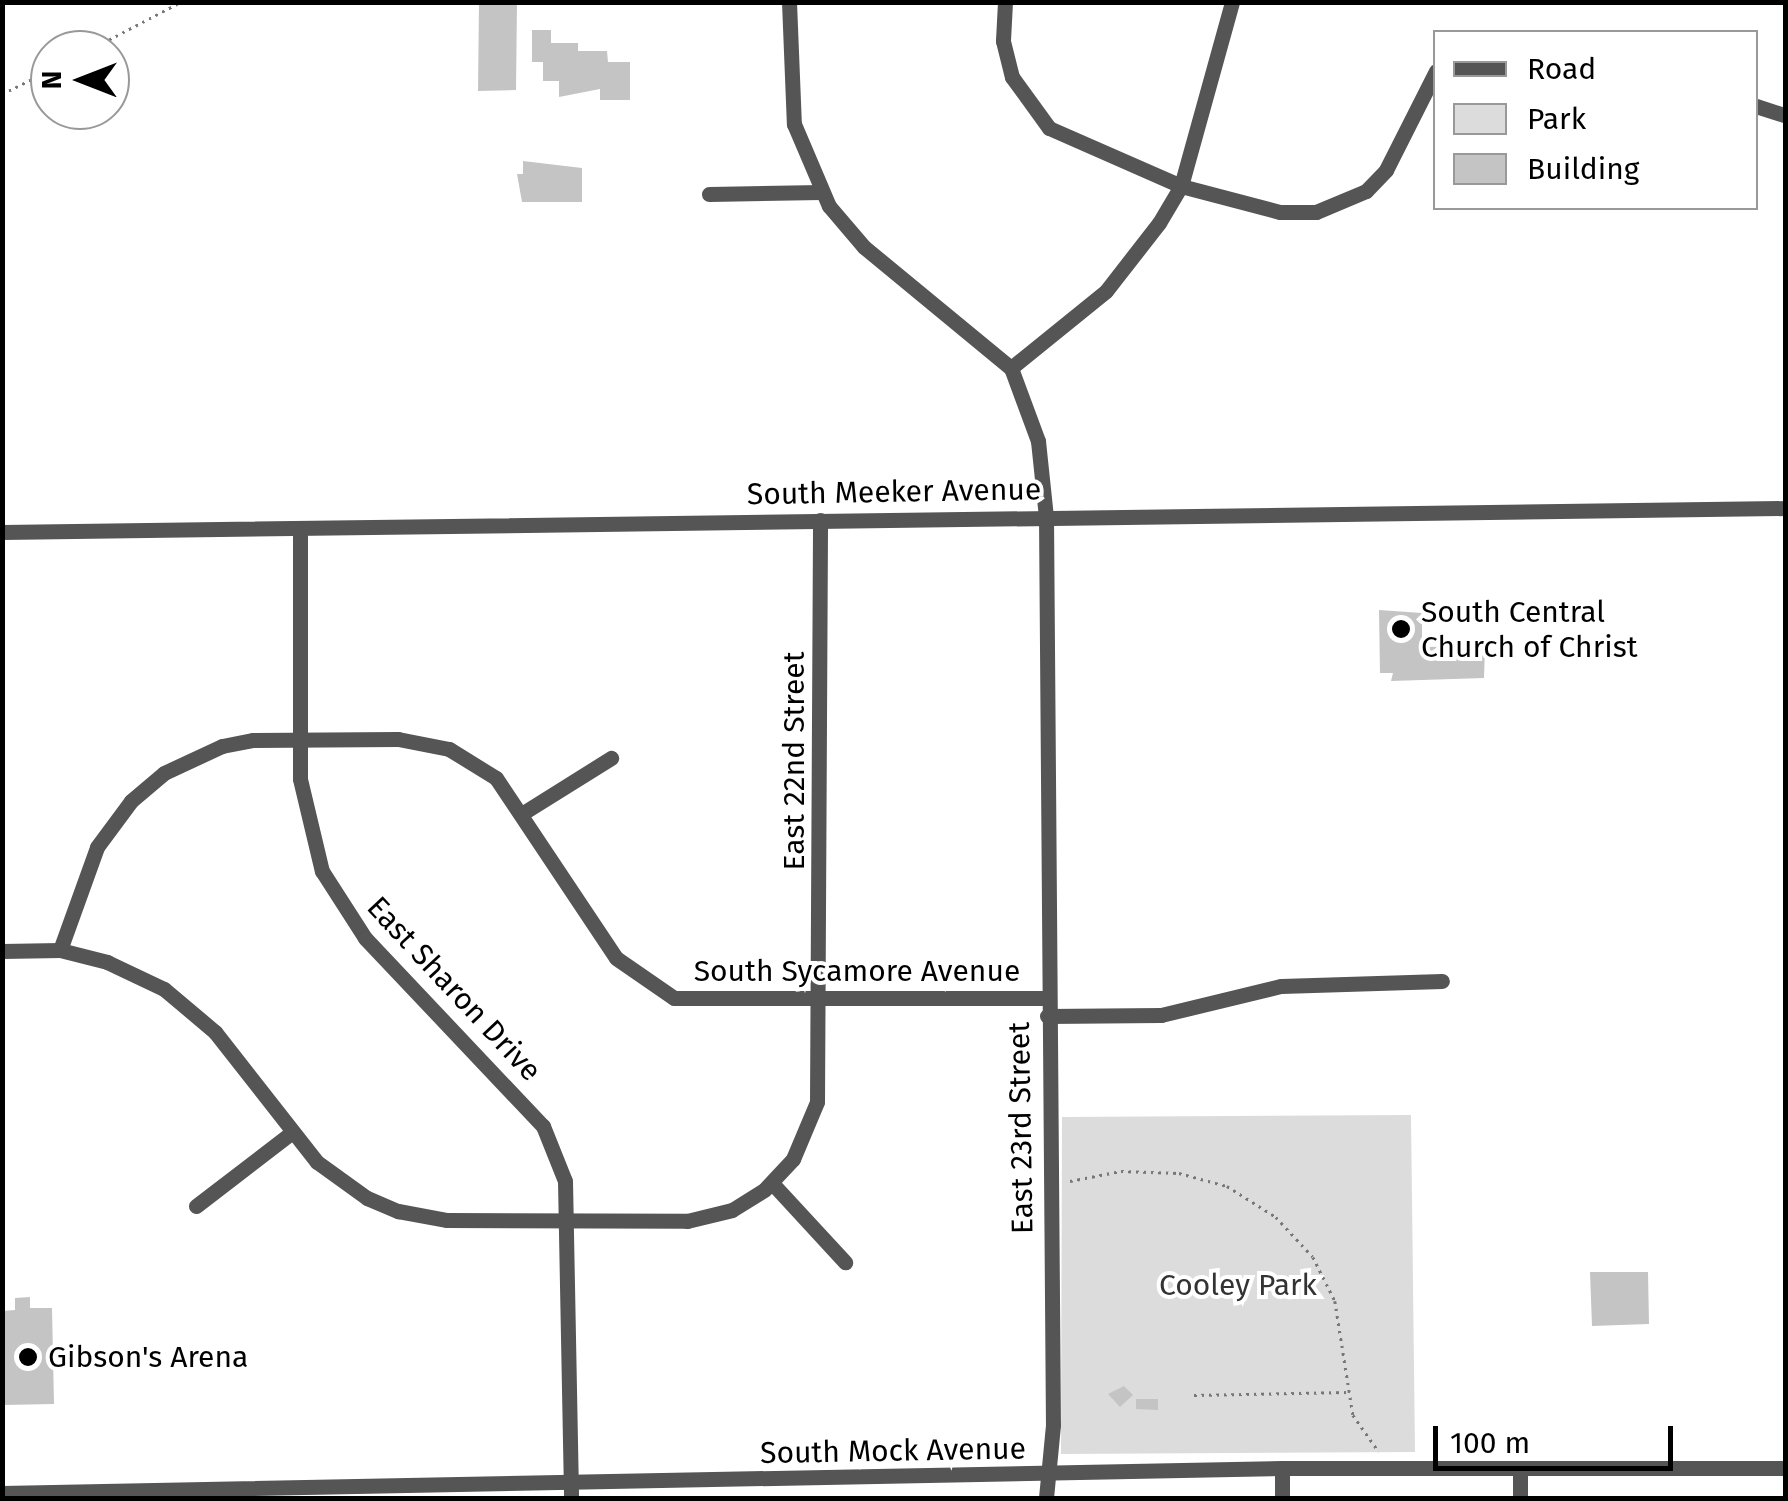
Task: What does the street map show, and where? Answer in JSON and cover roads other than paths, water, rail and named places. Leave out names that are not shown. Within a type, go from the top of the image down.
[{"type":"street","points":[[790,2],[792,109],[821,192],[864,247],[1011,368],[1106,291],[1181,186],[1232,2]]},
{"type":"street","points":[[1005,2],[1005,54],[1034,114],[1080,145],[1181,186],[1280,212],[1338,206],[1386,170],[1433,77]]},
{"type":"street","points":[[1758,107],[1786,116]]},
{"type":"street","points":[[710,194],[821,192]]},
{"type":"street","name":"East 23rd Street","points":[[1011,368],[1038,441],[1046,517],[1052,1414],[1046,1498]]},
{"type":"street","name":"South Meeker Avenue","points":[[2,532],[1786,508]]},
{"type":"street","name":"East 22nd Street","points":[[2,951],[60,950],[138,974],[192,1010],[290,1134],[339,1181],[409,1214],[567,1220],[703,1219],[732,1210],[772,1183],[801,1146],[817,1102],[822,1002],[820,520]]},
{"type":"street","name":"East Sharon Drive","points":[[300,528],[299,738],[309,834],[337,901],[542,1126],[565,1181],[572,1491]]},
{"type":"street","name":"South Sycamore Avenue","points":[[60,950],[97,847],[131,802],[164,773],[222,746],[299,738],[434,744],[486,770],[523,813],[616,958],[656,991],[696,1002],[1047,998]]},
{"type":"street","points":[[523,813],[611,758]]},
{"type":"street","points":[[1047,1016],[1160,1016],[1280,986],[1442,981]]},
{"type":"street","points":[[196,1206],[290,1134]]},
{"type":"street","points":[[772,1183],[845,1262]]},
{"type":"street","points":[[1282,1468],[1282,1498]]},
{"type":"street","name":"South Mock Avenue","points":[[2,1493],[572,1491],[1282,1468],[1786,1468]]},
{"type":"street","points":[[1520,1471],[1520,1498]]},
{"type":"street","points":[[806,1481],[806,1498]]},
{"type":"place","name":"South Central Church of Christ","points":[[1401,629]]},
{"type":"place","name":"Gibson's Arena","points":[[28,1357]]},
{"type":"park label","name":"Cooley Park","points":[[1238,1285]]}]
